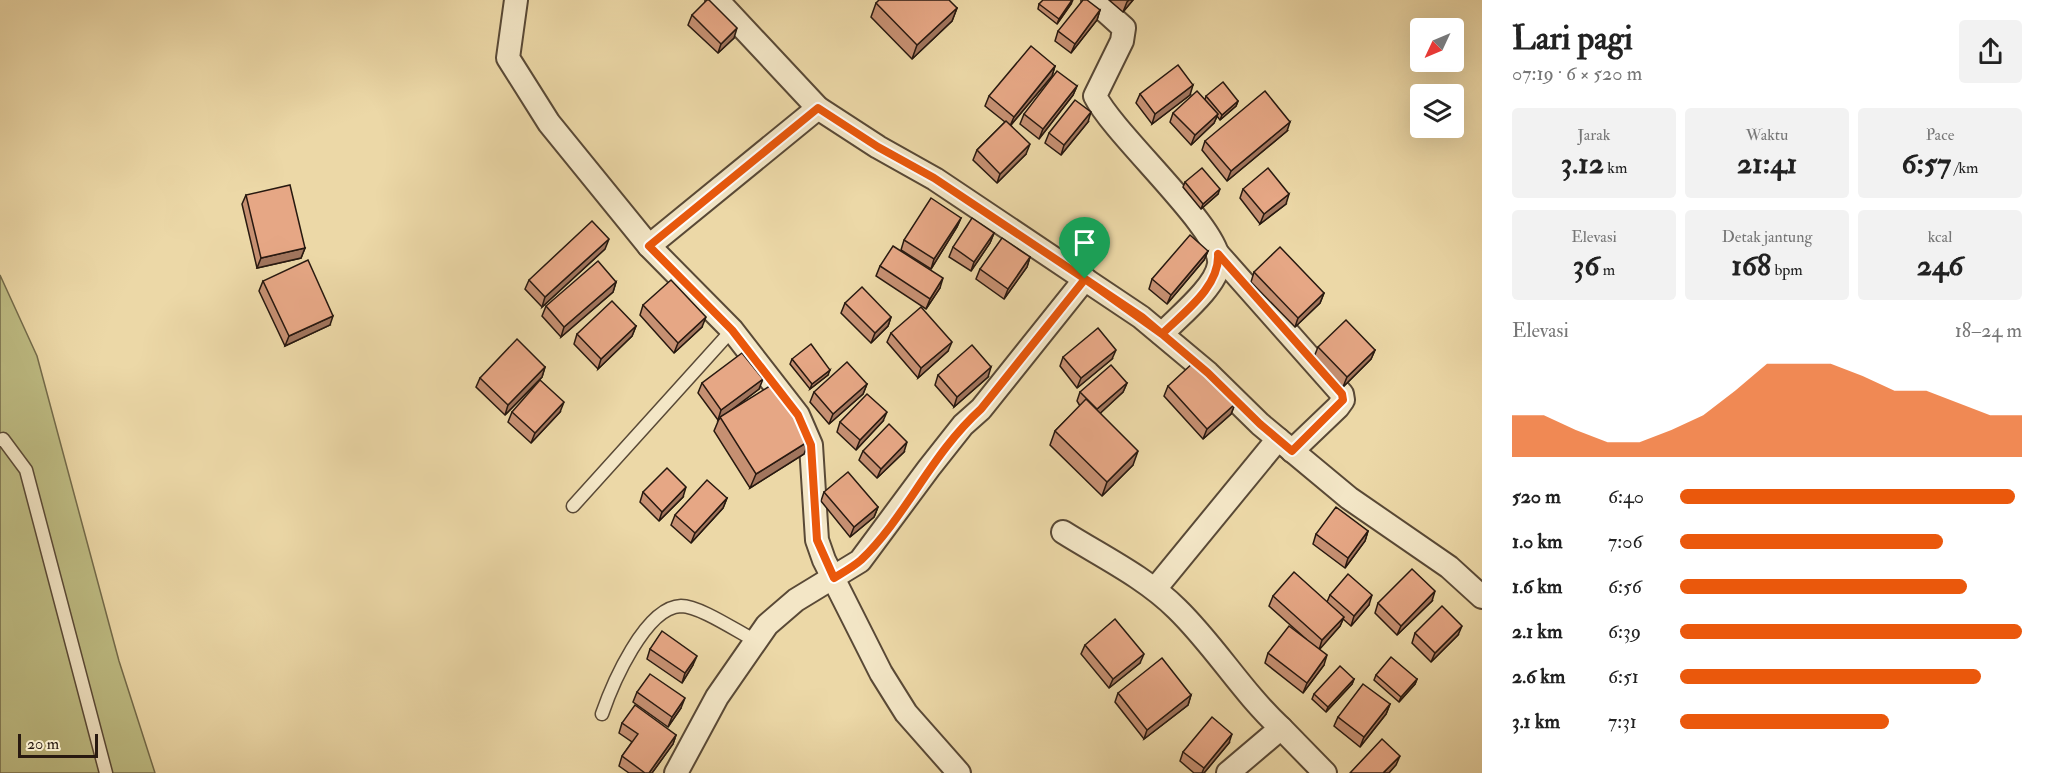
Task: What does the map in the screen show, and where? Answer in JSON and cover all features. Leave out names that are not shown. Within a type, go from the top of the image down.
[{"type":"street","points":[[516,0],[508,58],[549,123],[649,246],[732,330],[798,415],[811,445],[817,540],[834,578],[881,673],[906,713],[959,773]]},
{"type":"street","points":[[717,0],[818,108],[878,147],[934,178],[1085,279],[1162,334],[1285,445],[1348,498],[1449,567],[1482,597]]},
{"type":"street","points":[[1094,0],[1124,28],[1122,41],[1095,96],[1102,111],[1133,149],[1196,215],[1218,254],[1342,394],[1343,400],[1338,407],[1285,445],[1155,589]]},
{"type":"street","points":[[649,246],[818,108]]},
{"type":"street","points":[[1162,334],[1210,285],[1219,265],[1218,254]]},
{"type":"street","points":[[676,773],[717,697],[767,625],[796,600],[860,561],[935,459],[963,425],[981,409],[1085,279]]},
{"type":"street","points":[[1062,532],[1155,589],[1179,611],[1263,712],[1325,773]]},
{"type":"street","points":[[1228,773],[1281,728]]},
{"type":"lane","points":[[573,506],[732,330]]},
{"type":"lane","points":[[0,440],[3,439],[26,470],[106,773]]},
{"type":"lane","points":[[602,714],[615,679],[632,649],[647,630],[669,609],[682,606],[699,611],[756,641]]},
{"type":"shaded area","points":[[0,275],[37,356],[119,661],[155,773],[0,773]]},
{"type":"building","points":[[707,0],[737,28],[721,44],[692,15]]},
{"type":"building","points":[[879,0],[949,0],[957,8],[917,45],[876,3]]},
{"type":"building","points":[[1043,0],[1072,0],[1059,19],[1039,4]]},
{"type":"building","points":[[1083,0],[1087,0],[1100,10],[1075,44],[1058,31]]},
{"type":"building","points":[[1031,46],[1055,66],[1014,117],[989,96]]},
{"type":"building","points":[[1178,65],[1193,85],[1155,114],[1140,94]]},
{"type":"building","points":[[1057,71],[1077,86],[1043,129],[1024,114]]},
{"type":"building","points":[[1223,82],[1238,101],[1222,115],[1206,96]]},
{"type":"building","points":[[1197,91],[1218,114],[1195,135],[1173,113]]},
{"type":"building","points":[[1265,91],[1290,122],[1231,171],[1205,141]]},
{"type":"building","points":[[1075,100],[1091,112],[1064,145],[1049,133]]},
{"type":"building","points":[[1006,121],[1030,144],[1000,174],[977,150]]},
{"type":"building","points":[[1202,168],[1220,189],[1203,204],[1185,182]]},
{"type":"building","points":[[1268,168],[1289,194],[1264,214],[1243,189]]},
{"type":"building","points":[[290,185],[305,248],[261,258],[246,195]]},
{"type":"building","points":[[931,198],[961,218],[934,259],[904,240]]},
{"type":"building","points":[[972,218],[994,233],[974,262],[953,247]]},
{"type":"building","points":[[592,221],[609,239],[545,297],[529,280]]},
{"type":"building","points":[[1190,235],[1208,251],[1171,295],[1152,279]]},
{"type":"building","points":[[1002,238],[1030,257],[1008,289],[980,269]]},
{"type":"building","points":[[893,246],[943,278],[930,299],[880,266]]},
{"type":"building","points":[[1280,247],[1324,293],[1298,318],[1254,272]]},
{"type":"building","points":[[308,260],[333,316],[289,336],[263,281]]},
{"type":"building","points":[[598,261],[616,282],[564,327],[546,306]]},
{"type":"building","points":[[671,280],[706,317],[678,343],[643,305]]},
{"type":"building","points":[[862,287],[891,317],[875,333],[845,303]]},
{"type":"building","points":[[612,301],[636,326],[601,359],[577,334]]},
{"type":"building","points":[[921,307],[952,342],[921,368],[891,333]]},
{"type":"building","points":[[1346,320],[1375,350],[1347,377],[1318,347]]},
{"type":"building","points":[[1098,328],[1116,350],[1081,378],[1063,357]]},
{"type":"building","points":[[517,339],[545,367],[508,405],[480,378]]},
{"type":"building","points":[[811,344],[830,370],[812,384],[792,359]]},
{"type":"building","points":[[972,345],[991,367],[957,397],[938,375]]},
{"type":"building","points":[[742,353],[763,379],[721,410],[702,383]]},
{"type":"building","points":[[1195,361],[1235,404],[1207,429],[1168,386]]},
{"type":"building","points":[[847,362],[867,384],[833,414],[814,392]]},
{"type":"building","points":[[1111,365],[1127,383],[1097,409],[1080,392]]},
{"type":"building","points":[[540,380],[564,402],[535,433],[512,412]]},
{"type":"building","points":[[773,384],[809,441],[756,474],[720,417]]},
{"type":"building","points":[[867,394],[887,412],[860,440],[840,422]]},
{"type":"building","points":[[1086,399],[1138,451],[1107,482],[1055,431]]},
{"type":"building","points":[[889,424],[907,442],[881,469],[863,451]]},
{"type":"building","points":[[667,468],[686,487],[662,512],[643,492]]},
{"type":"building","points":[[848,472],[878,507],[854,527],[824,492]]},
{"type":"building","points":[[707,480],[727,498],[695,533],[675,515]]},
{"type":"building","points":[[1336,507],[1368,531],[1348,558],[1316,534]]},
{"type":"building","points":[[1412,569],[1435,591],[1401,626],[1378,603]]},
{"type":"building","points":[[1294,572],[1344,617],[1322,640],[1273,596]]},
{"type":"building","points":[[1348,574],[1372,595],[1354,616],[1330,595]]},
{"type":"building","points":[[1442,606],[1462,626],[1435,653],[1415,633]]},
{"type":"building","points":[[1115,619],[1144,654],[1113,679],[1085,645]]},
{"type":"building","points":[[1289,626],[1327,655],[1307,683],[1268,653]]},
{"type":"building","points":[[662,631],[697,656],[685,673],[650,649]]},
{"type":"building","points":[[1391,657],[1417,679],[1401,697],[1376,675]]},
{"type":"building","points":[[1162,658],[1191,695],[1147,730],[1118,693]]},
{"type":"building","points":[[1340,666],[1354,679],[1328,707],[1314,694]]},
{"type":"building","points":[[650,674],[685,698],[672,717],[637,692]]},
{"type":"building","points":[[1363,684],[1390,704],[1364,737],[1338,717]]},
{"type":"building","points":[[635,705],[676,735],[649,773],[645,773],[622,756],[638,734],[622,723]]},
{"type":"building","points":[[1212,717],[1232,734],[1204,768],[1183,752]]},
{"type":"building","points":[[1382,739],[1400,756],[1383,773],[1350,773]]},
{"type":"route","points":[[1085,279],[981,409],[963,425],[860,561],[834,578],[817,540],[811,445],[798,415],[732,330],[649,246],[818,108],[878,147],[934,178],[1142,317],[1208,373],[1260,424],[1292,451],[1324,422],[1343,400],[1342,394],[1302,347],[1218,254],[1219,265],[1210,285],[1162,334],[1142,317],[1085,279]]}]
